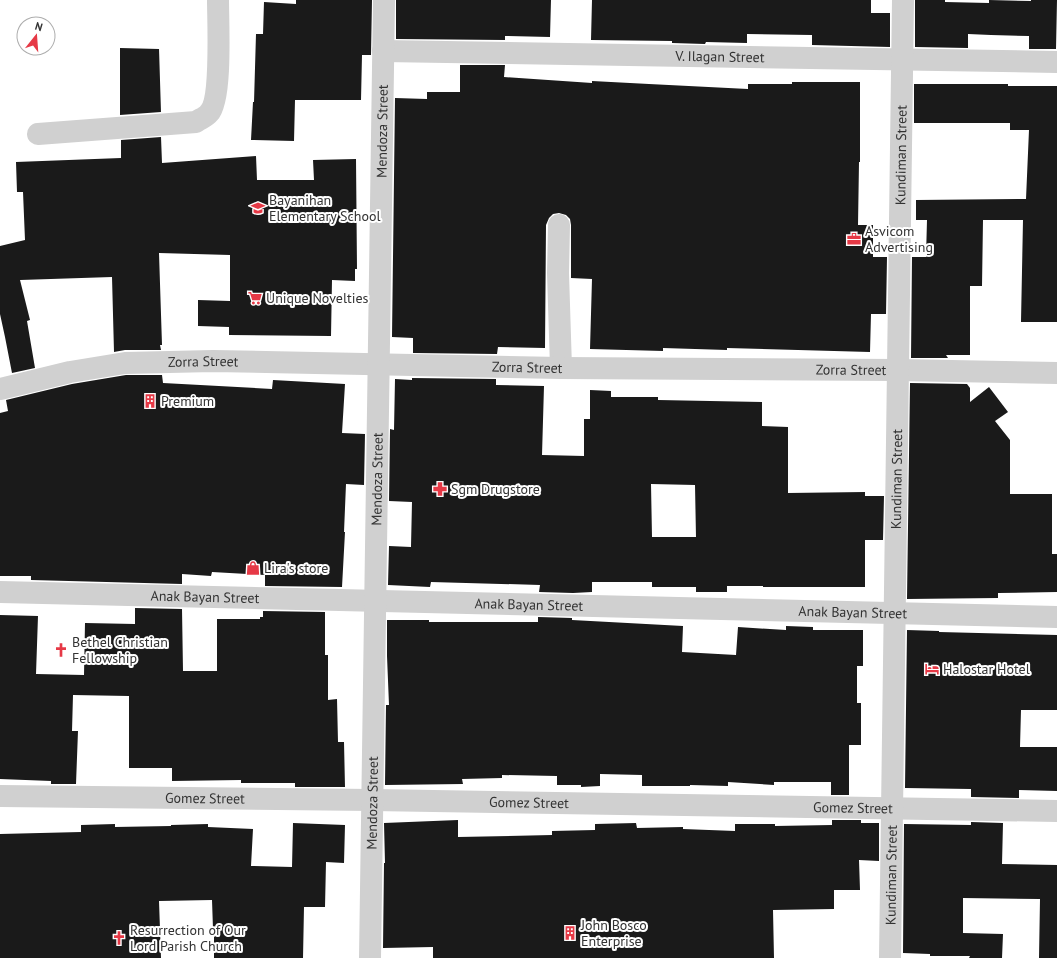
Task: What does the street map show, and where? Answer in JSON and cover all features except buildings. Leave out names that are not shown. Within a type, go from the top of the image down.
[{"type":"street","points":[[38,134],[196,122],[210,113],[216,96],[218,70],[218,0]]},
{"type":"street","name":"Mendoza Street","points":[[370,958],[384,0]]},
{"type":"street","name":"Kundiman Street","points":[[890,958],[903,0]]},
{"type":"street","name":"V. Ilagan Street","points":[[383,51],[1057,62]]},
{"type":"street","points":[[559,225],[558,274],[561,368]]},
{"type":"street","name":"Zorra Street","points":[[0,389],[70,372],[125,363],[213,361],[561,368],[1057,372]]},
{"type":"street","name":"Anak Bayan Street","points":[[0,592],[1057,618]]},
{"type":"street","name":"Gomez Street","points":[[0,796],[372,800],[1057,811]]},
{"type":"place","name":"Bayanihan Elementary School","points":[[258,208]]},
{"type":"place","name":"Asvicom Advertising","points":[[854,239]]},
{"type":"place","name":"Unique Novelties","points":[[255,298]]},
{"type":"place","name":"Premium","points":[[150,401]]},
{"type":"place","name":"Sgm Drugstore","points":[[440,489]]},
{"type":"place","name":"Lira's store","points":[[253,568]]},
{"type":"place","name":"Bethel Christian Fellowship","points":[[61,650]]},
{"type":"place","name":"Halostar Hotel","points":[[932,669]]},
{"type":"place","name":"John Bosco Enterprise","points":[[570,933]]},
{"type":"place","name":"Resurrection of Our Lord Parish Church","points":[[119,938]]}]
